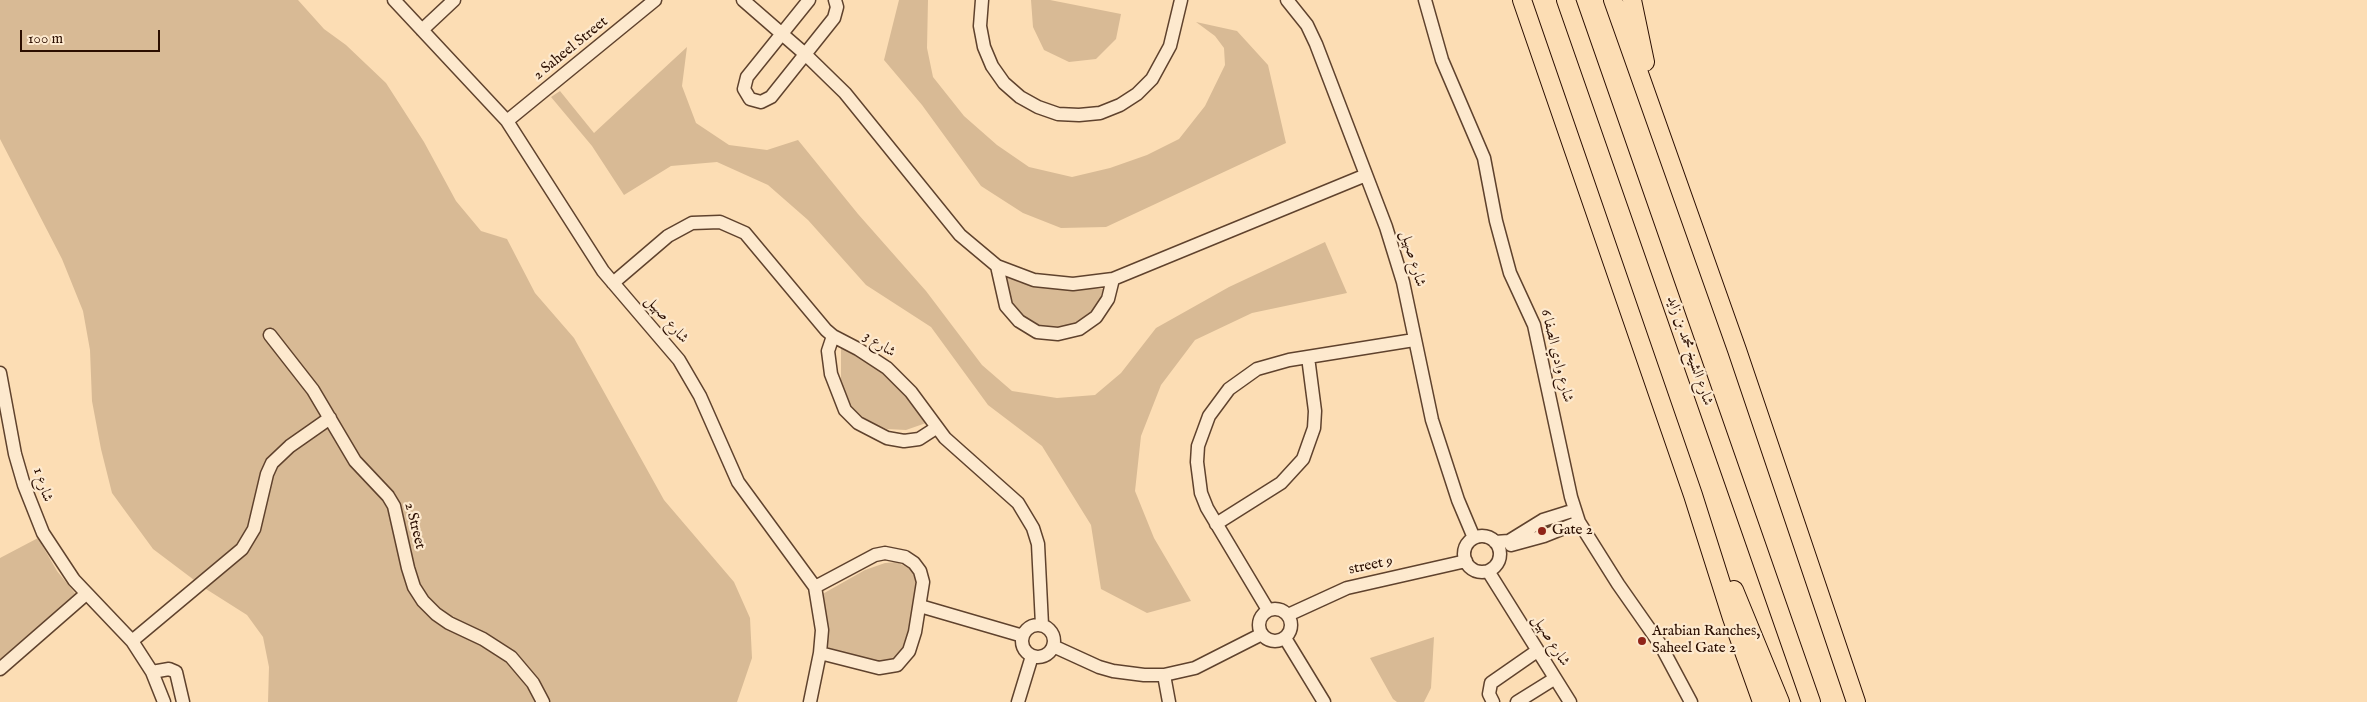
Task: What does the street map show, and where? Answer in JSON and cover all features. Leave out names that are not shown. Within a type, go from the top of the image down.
[{"type":"highway","points":[[1522,0],[1693,495],[1737,633],[1762,702]]},
{"type":"highway","name":"شارع الشيخ محمد بن زايد","points":[[1566,0],[1811,702]]},
{"type":"highway","points":[[1613,0],[1655,114],[1856,702]]},
{"type":"highway","points":[[1632,0],[1655,114]]},
{"type":"highway","points":[[1693,495],[1780,702]]},
{"type":"street","name":"شارع صهيل","points":[[394,0],[506,121],[594,259],[613,284],[679,360],[700,396],[738,482],[815,587],[822,630],[820,653],[810,702]]},
{"type":"street","points":[[422,30],[454,0]]},
{"type":"street","name":"2 Saheel Street","points":[[506,121],[655,0]]},
{"type":"street","points":[[743,0],[805,54],[864,116],[960,235],[997,266],[1015,274],[1054,283],[1073,284],[1113,279],[1366,175]]},
{"type":"street","points":[[809,0],[745,83],[744,88],[750,99],[761,102],[771,97],[837,13],[835,0]]},
{"type":"street","points":[[982,0],[980,15],[981,36],[992,66],[1004,83],[1020,97],[1038,107],[1058,114],[1079,115],[1100,112],[1120,105],[1137,94],[1152,79],[1170,46],[1181,0]]},
{"type":"street","name":"شارع صهيل","points":[[1287,0],[1307,26],[1316,44],[1395,254],[1437,436],[1458,500],[1474,538]]},
{"type":"street","name":"شارع وادي الصفا 6","points":[[1425,0],[1442,60],[1484,158],[1496,221],[1510,273],[1534,325],[1577,516],[1618,584],[1660,644],[1691,702]]},
{"type":"street","name":"3 شارع","points":[[613,284],[679,228],[699,222],[720,222],[745,233],[818,322],[833,336],[858,349],[887,368],[911,392],[936,428],[1018,503],[1027,515],[1038,544],[1042,625]]},
{"type":"street","points":[[997,266],[1006,306],[1019,321],[1038,332],[1058,334],[1079,329],[1096,317],[1108,299],[1113,279]]},
{"type":"street","name":"2 Street","points":[[270,335],[303,377],[355,461],[388,496],[394,506],[408,568],[414,586],[423,601],[449,624],[483,639],[512,657],[533,683],[543,702]]},
{"type":"street","points":[[833,336],[828,351],[831,374],[845,410],[858,424],[887,438],[904,441],[920,439],[936,428]]},
{"type":"street","points":[[1268,610],[1204,501],[1198,478],[1198,446],[1209,416],[1229,389],[1250,374],[1271,364],[1414,340]]},
{"type":"street","points":[[1216,524],[1281,483],[1302,459],[1314,428],[1315,411],[1308,357]]},
{"type":"street","name":"شارع 1","points":[[0,373],[15,454],[35,516],[52,549],[86,594],[132,641],[152,672],[164,702]]},
{"type":"street","points":[[132,641],[242,549],[254,529],[272,462],[290,446],[330,418]]},
{"type":"street","points":[[1521,538],[1543,520],[1560,515],[1577,516]]},
{"type":"street","points":[[1560,515],[1564,528]]},
{"type":"street","points":[[1497,548],[1509,541],[1544,536],[1564,528],[1577,516]]},
{"type":"street","points":[[1485,536],[1497,548],[1496,564],[1488,570],[1478,571],[1466,561],[1466,546],[1474,538],[1485,536]]},
{"type":"street","points":[[815,587],[875,555],[895,553],[905,557],[920,572],[923,582],[920,606],[909,650],[897,665],[879,668],[820,653]]},
{"type":"street","name":"street 9","points":[[1288,615],[1347,588],[1466,561]]},
{"type":"street","name":"شارع صهيل","points":[[1488,570],[1570,702]]},
{"type":"street","points":[[0,668],[86,594]]},
{"type":"street","points":[[920,606],[1023,636]]},
{"type":"street","points":[[1279,609],[1288,615],[1291,625],[1285,638],[1270,640],[1262,634],[1260,629],[1261,618],[1268,610],[1279,609]]},
{"type":"street","points":[[1042,625],[1053,636],[1053,646],[1042,656],[1032,656],[1022,646],[1023,636],[1028,628],[1042,625]]},
{"type":"street","points":[[1053,646],[1099,667],[1113,671],[1144,675],[1164,675],[1195,668],[1262,634]]},
{"type":"street","points":[[1285,638],[1324,702]]},
{"type":"street","points":[[1493,702],[1489,694],[1491,683],[1537,651]]},
{"type":"street","points":[[1018,702],[1032,656]]},
{"type":"street","points":[[152,672],[169,669],[176,672],[183,702]]},
{"type":"street","points":[[1164,675],[1169,702]]},
{"type":"street","points":[[1517,702],[1554,679]]},
{"type":"shaded area","points":[[0,0],[298,0],[324,29],[346,45],[386,83],[424,142],[456,201],[481,231],[507,239],[535,293],[574,338],[664,500],[734,582],[750,618],[752,658],[737,702],[268,702],[269,667],[263,637],[247,615],[206,589],[153,549],[112,493],[92,401],[90,350],[83,311],[62,259],[0,139]]},
{"type":"shaded area","points":[[899,0],[928,0],[927,48],[933,77],[964,116],[997,145],[1029,167],[1072,177],[1110,168],[1147,155],[1179,139],[1205,106],[1225,65],[1224,48],[1215,36],[1196,22],[1237,31],[1268,65],[1286,143],[1106,227],[1061,228],[1023,213],[981,186],[922,105],[884,60]]},
{"type":"shaded area","points":[[1031,0],[1050,0],[1121,14],[1116,39],[1096,59],[1069,62],[1044,50],[1033,27]]},
{"type":"shaded area","points":[[687,47],[682,86],[696,123],[729,145],[767,150],[798,140],[858,214],[926,291],[982,365],[1012,391],[1057,398],[1095,395],[1121,373],[1156,328],[1229,287],[1325,242],[1347,293],[1252,313],[1195,340],[1161,385],[1141,436],[1135,491],[1154,538],[1191,601],[1147,613],[1101,589],[1091,525],[1042,446],[988,405],[931,327],[866,285],[808,220],[768,185],[717,162],[671,166],[624,195],[592,146],[551,97],[560,91],[594,133]]},
{"type":"shaded area","points":[[1004,275],[1021,283],[1103,289],[1097,310],[1079,325],[1056,331],[1036,325],[1015,313],[1005,291]]},
{"type":"shaded area","points":[[841,345],[889,373],[926,423],[906,430],[887,429],[867,421],[850,405],[841,385]]},
{"type":"shaded area","points":[[38,538],[57,571],[78,597],[0,667],[0,558]]},
{"type":"shaded area","points":[[897,562],[912,570],[919,590],[915,614],[902,653],[894,661],[883,663],[824,656],[819,596],[865,570],[885,563]]},
{"type":"shaded area","points":[[1434,637],[1431,688],[1424,702],[1397,702],[1393,699],[1370,658]]},
{"type":"place","name":"Gate 2","points":[[1542,531]]},
{"type":"place","name":"Arabian Ranches, Saheel Gate 2","points":[[1642,641]]}]
